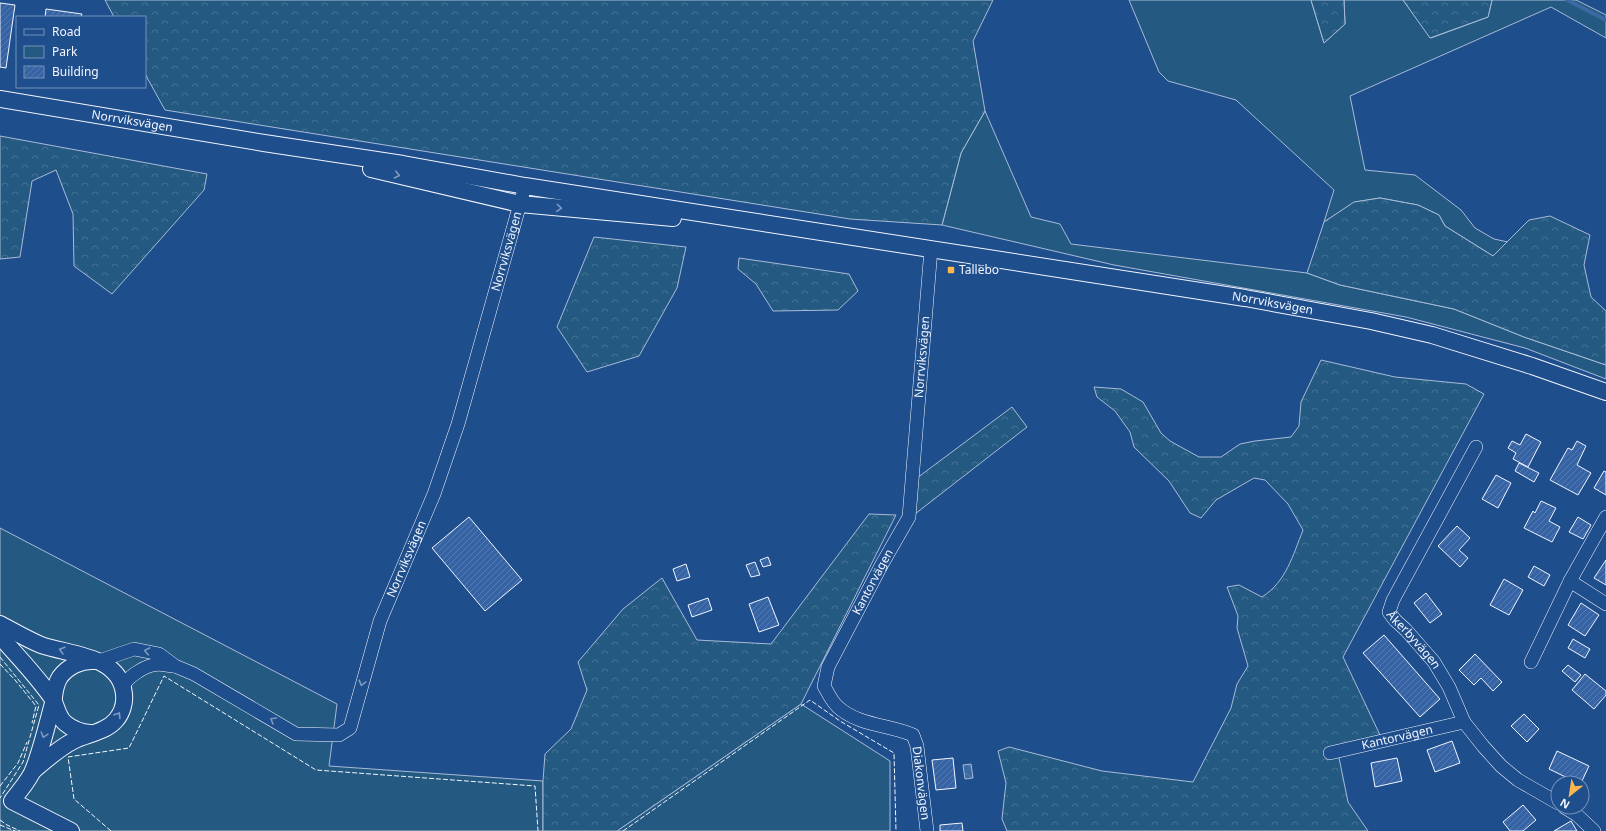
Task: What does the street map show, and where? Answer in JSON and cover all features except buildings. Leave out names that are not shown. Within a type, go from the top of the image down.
[{"type":"street","name":"Norrviksvägen","points":[[0,99],[264,143],[403,164],[525,186],[1245,298],[1372,321],[1432,335],[1532,366],[1606,392]]},
{"type":"street","name":"Norrviksvägen","points":[[264,143],[520,204],[660,217],[786,226]]},
{"type":"street","name":"Norrviksvägen","points":[[403,164],[462,167],[543,181],[624,201]]},
{"type":"street","name":"Norrviksvägen","points":[[34,770],[54,700],[54,689],[60,677],[67,670],[87,660],[99,661],[134,649],[159,654],[176,666],[194,674],[296,734],[339,735],[350,728],[372,645],[380,621],[434,494],[458,424],[525,186]]},
{"type":"street","name":"Norrviksvägen","points":[[913,465],[931,249]]},
{"type":"street","name":"Åkerbyvägen","points":[[1476,447],[1403,581],[1393,600],[1389,612],[1434,662],[1449,687],[1464,722],[1500,766],[1518,780],[1550,798]]},
{"type":"street","name":"Kantorvägen","points":[[829,695],[824,686],[828,666],[882,564],[909,517],[913,465]]},
{"type":"street","points":[[1531,662],[1570,581],[1606,517]]},
{"type":"street","points":[[1570,581],[1606,604]]},
{"type":"street","points":[[0,624],[40,644],[99,661],[109,667],[118,677],[123,688]]},
{"type":"street","points":[[0,636],[54,700],[56,712],[63,722],[80,733],[92,733]]},
{"type":"street","name":"Norrviksvägen","points":[[71,831],[12,801],[34,770],[71,741],[106,728],[116,720],[122,711],[124,699],[123,688],[125,682],[132,675],[153,665],[176,666]]},
{"type":"street","name":"Diakonvägen","points":[[829,695],[837,707],[849,714],[862,720],[902,730],[914,735],[918,746],[926,831]]},
{"type":"street","name":"Kantorvägen","points":[[1330,753],[1464,722]]},
{"type":"street","points":[[1577,815],[1594,831]]},
{"type":"green space","points":[[105,0],[993,0],[973,41],[985,111],[961,153],[942,225],[850,219],[165,110],[146,76],[146,16],[113,16]]},
{"type":"green space","points":[[1129,0],[1311,0],[1324,43],[1345,24],[1344,0],[1403,0],[1431,38],[1488,17],[1492,0],[1576,0],[1606,15],[1606,38],[1551,7],[1350,96],[1365,170],[1415,175],[1461,210],[1475,228],[1494,239],[1508,242],[1493,256],[1445,226],[1439,215],[1418,205],[1380,198],[1355,202],[1324,222],[1334,190],[1236,100],[1168,81],[1159,72]]},
{"type":"green space","points":[[1311,0],[1344,0],[1345,24],[1324,43]]},
{"type":"green space","points":[[1403,0],[1492,0],[1488,17],[1430,38]]},
{"type":"green space","points":[[985,111],[1031,217],[1060,224],[1071,244],[1307,273],[1340,285],[1454,309],[1524,337],[1606,365],[1606,379],[1525,348],[1406,317],[1114,265],[942,225],[961,153]]},
{"type":"green space","points":[[0,136],[207,174],[204,190],[112,294],[74,266],[73,214],[56,170],[32,181],[20,257],[0,259]]},
{"type":"green space","points":[[1380,198],[1418,205],[1439,215],[1445,226],[1493,256],[1529,220],[1550,216],[1590,235],[1584,265],[1591,297],[1606,311],[1606,365],[1524,337],[1454,309],[1340,285],[1307,273],[1324,222],[1354,202]]},
{"type":"green space","points":[[594,237],[686,247],[677,288],[639,356],[587,372],[557,327]]},
{"type":"green space","points":[[739,258],[849,274],[858,291],[838,310],[773,311],[756,284],[738,269]]},
{"type":"green space","points":[[1321,360],[1395,377],[1466,384],[1484,394],[1343,657],[1380,735],[1337,748],[1348,802],[1368,831],[1007,831],[1002,819],[1006,783],[998,751],[1009,747],[1102,771],[1193,782],[1231,708],[1237,684],[1248,666],[1237,628],[1238,616],[1227,587],[1239,585],[1262,597],[1270,591],[1283,576],[1288,567],[1303,530],[1288,504],[1265,480],[1254,478],[1216,500],[1201,518],[1190,513],[1169,481],[1134,447],[1130,432],[1115,411],[1097,397],[1094,387],[1121,389],[1143,402],[1161,433],[1170,441],[1199,457],[1221,457],[1240,444],[1291,437],[1299,426],[1301,402]]},
{"type":"green space","points":[[1012,407],[1027,427],[915,514],[913,481]]},
{"type":"green space","points":[[869,514],[896,515],[801,704],[617,831],[543,831],[543,781],[545,754],[571,729],[587,690],[578,662],[623,609],[662,578],[697,640],[771,644]]},
{"type":"green space","points":[[0,528],[337,704],[329,766],[543,781],[543,831],[0,831]]},
{"type":"green space","points":[[801,704],[890,761],[890,831],[617,831]]},
{"type":"water","points":[[971,764],[973,778],[965,779],[963,765]]},
{"type":"waterway","points":[[1567,0],[1606,20]]},
{"type":"fence","points":[[0,657],[39,705],[23,762],[0,798]]},
{"type":"fence","points":[[0,664],[36,706],[32,723]]},
{"type":"fence","points":[[111,831],[74,799],[68,757],[129,748],[164,676],[316,770],[535,786],[538,831]]},
{"type":"fence","points":[[623,831],[810,700],[840,721],[894,753],[896,831]]},
{"type":"fence","points":[[0,786],[18,763],[27,742]]},
{"type":"fence","points":[[0,820],[20,831]]},
{"type":"fence","points":[[0,825],[15,831]]},
{"type":"place","name":"Tallebo","points":[[951,270]]}]
